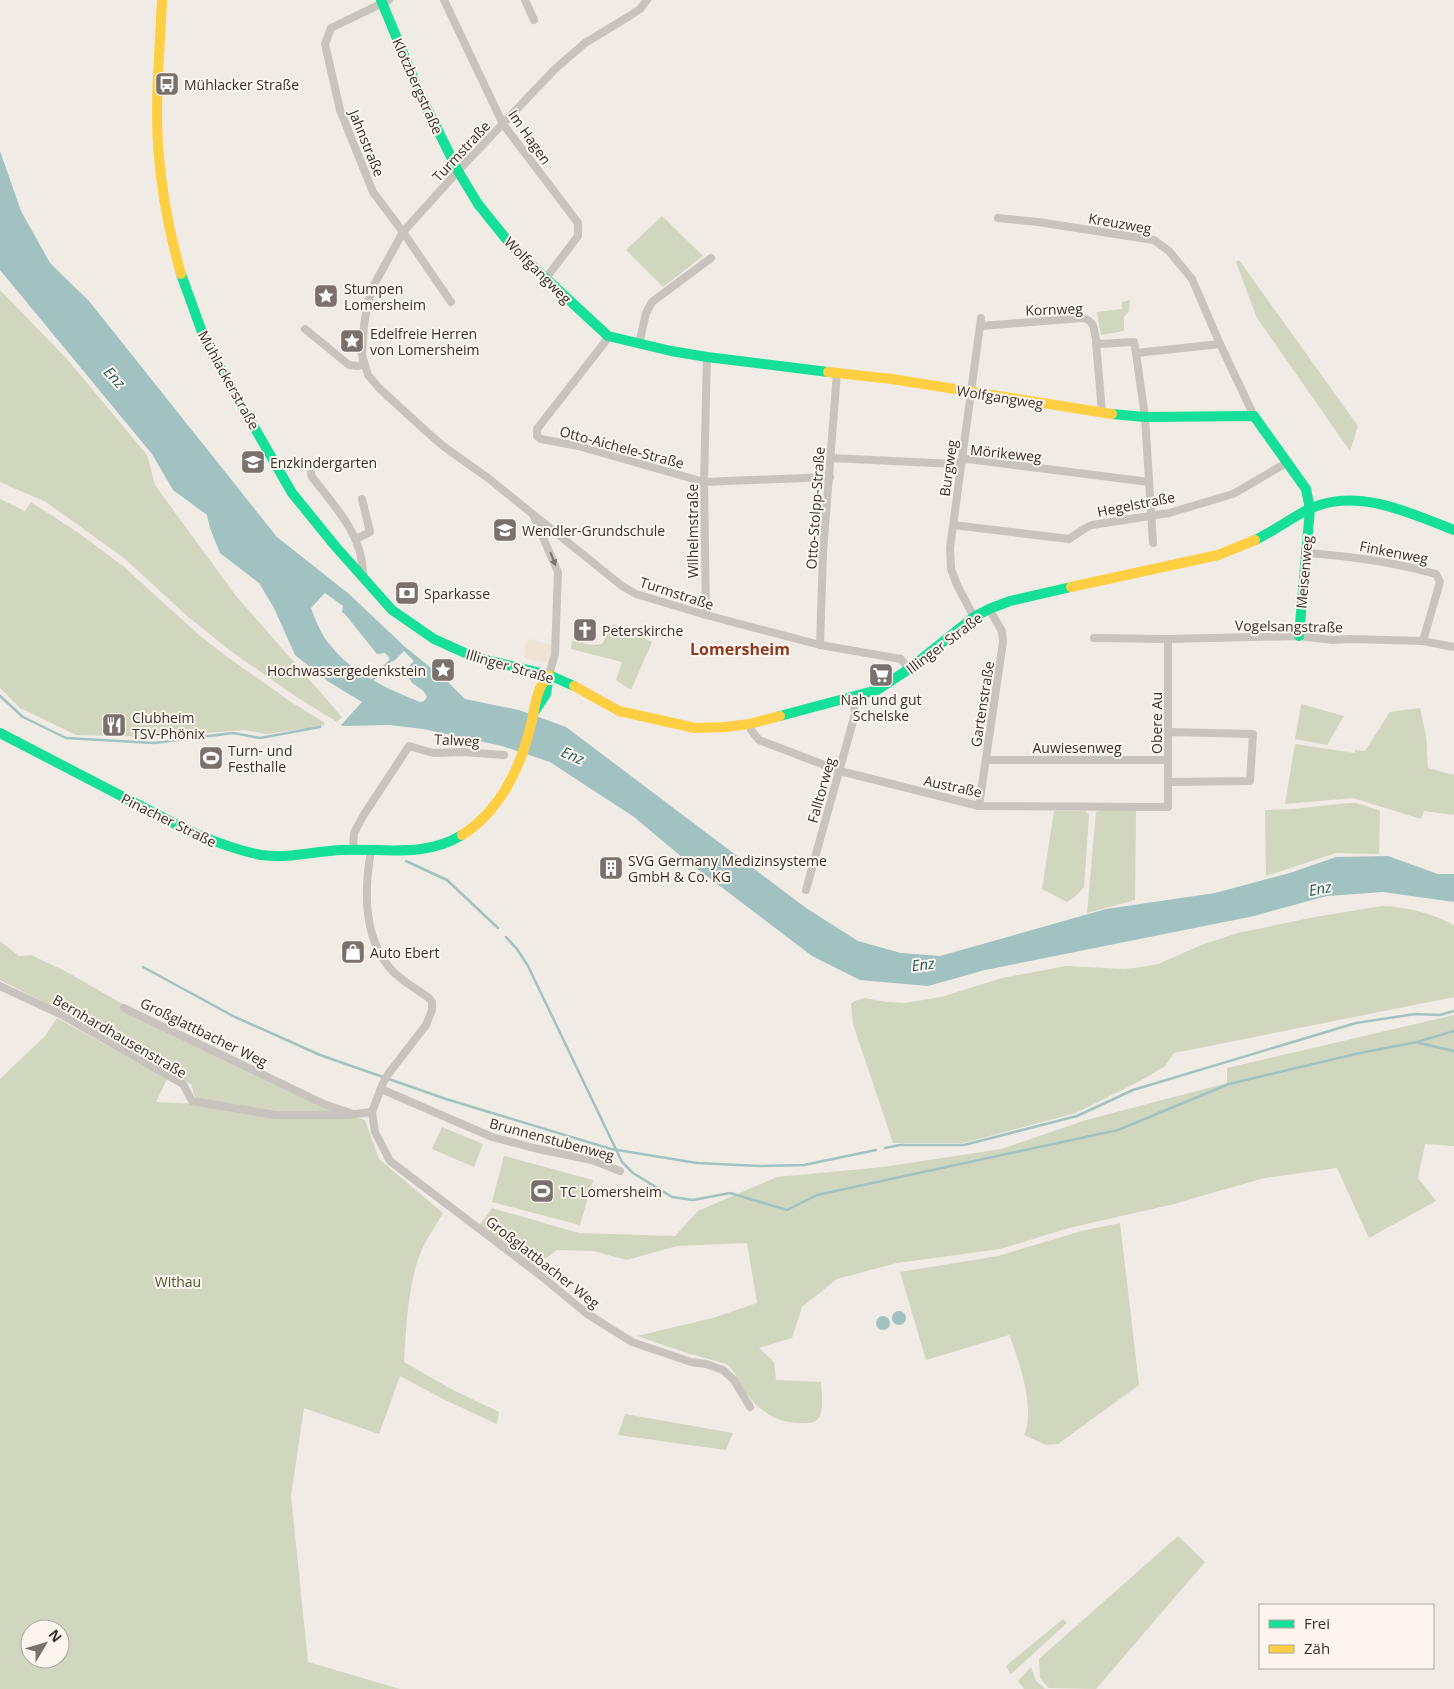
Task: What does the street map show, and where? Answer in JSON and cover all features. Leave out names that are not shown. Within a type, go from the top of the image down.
[{"type":"street","name":"Mühlackerstraße","points":[[162,0],[157,115],[158,146],[165,205],[181,276],[206,342],[292,493],[392,610],[434,639]]},
{"type":"street","name":"Im Hagen","points":[[444,0],[503,124],[578,223],[578,236],[546,278]]},
{"type":"street","points":[[525,0],[534,20]]},
{"type":"street","name":"Turmstraße","points":[[647,0],[640,9],[592,38],[572,53],[458,170],[403,232],[375,283],[368,302],[362,355],[368,376],[427,432],[622,586],[636,594],[706,616],[820,645],[901,659],[910,669]]},
{"type":"street","name":"Klotzbergstraße","points":[[384,1],[420,94],[458,170]]},
{"type":"street","name":"Jahnstraße","points":[[384,1],[333,25],[325,44],[340,110],[373,192],[452,302]]},
{"type":"street","name":"Wolfgangweg","points":[[458,170],[478,204],[506,240],[608,336],[706,357],[892,379],[1102,412],[1145,417],[1254,416]]},
{"type":"street","name":"Kreuzweg","points":[[998,218],[1154,240],[1169,250],[1192,279],[1254,416]]},
{"type":"street","points":[[639,344],[646,313],[652,302],[711,258]]},
{"type":"street","name":"Kornweg","points":[[981,322],[1083,318],[1090,320],[1094,326],[1102,412]]},
{"type":"street","name":"Burgweg","points":[[974,617],[957,585],[951,569],[950,548],[981,322]]},
{"type":"street","points":[[305,329],[349,364],[358,366],[364,364]]},
{"type":"street","name":"Otto-Aichele-Straße","points":[[608,336],[537,429],[538,436],[541,439],[578,446],[704,482]]},
{"type":"street","points":[[1096,342],[1098,344],[1134,342],[1145,417],[1153,543]]},
{"type":"street","points":[[1136,353],[1220,344]]},
{"type":"street","name":"Wilhelmstraße","points":[[706,357],[704,482],[706,616]]},
{"type":"street","name":"Otto-Stolpp-Straße","points":[[820,645],[823,552],[832,458],[837,373]]},
{"type":"street","points":[[1254,416],[1306,489],[1310,509]]},
{"type":"street","name":"Mörikeweg","points":[[832,458],[955,464],[968,459],[1149,482]]},
{"type":"street","name":"Hegelstraße","points":[[953,525],[1069,539],[1080,533],[1084,527],[1151,516],[1232,494],[1288,462]]},
{"type":"street","points":[[311,473],[312,478],[356,538],[363,567],[363,577]]},
{"type":"street","points":[[704,482],[830,478]]},
{"type":"street","points":[[356,538],[370,532],[362,499]]},
{"type":"street","name":"Illinger Straße","points":[[434,639],[465,654],[549,675],[576,687],[619,712],[695,728],[726,727],[749,724],[877,690],[910,669],[974,617],[1010,601],[1154,570],[1229,551],[1259,538],[1310,509],[1337,500],[1352,499],[1387,505],[1454,530]]},
{"type":"street","name":"Meisenweg","points":[[1299,636],[1310,509]]},
{"type":"street","points":[[534,515],[558,572],[555,648],[553,664],[549,675]]},
{"type":"street","name":"Finkenweg","points":[[1306,552],[1397,563],[1436,574],[1440,582],[1423,641]]},
{"type":"street","name":"Gartenstraße","points":[[979,806],[1003,642],[1002,631],[989,609]]},
{"type":"street","name":"Vogelsangstraße","points":[[1094,638],[1168,639],[1299,636],[1333,640],[1423,641],[1454,647]]},
{"type":"street","name":"Obere Au","points":[[1168,639],[1168,807]]},
{"type":"street","name":"Pinacher Straße","points":[[0,733],[82,777],[200,836],[241,851],[279,856],[352,850],[418,852],[437,847],[455,839],[483,818],[496,804],[518,765],[539,700],[537,689],[549,675]]},
{"type":"street","name":"Falltorweg","points":[[806,890],[855,714],[853,697]]},
{"type":"street","name":"Austraße","points":[[749,724],[759,740],[840,771],[979,806],[1168,807]]},
{"type":"street","points":[[1168,732],[1253,734],[1250,781],[1168,782]]},
{"type":"street","name":"Talweg","points":[[352,850],[354,833],[363,816],[409,746],[433,752],[504,755]]},
{"type":"street","name":"Auwiesenweg","points":[[986,760],[1168,760]]},
{"type":"street","points":[[371,852],[368,865],[367,901],[369,919],[375,941],[389,967],[401,979],[432,1002],[432,1010],[426,1025],[389,1073],[372,1112]]},
{"type":"street","name":"Bernhardhausenstraße","points":[[0,986],[62,1016],[184,1084],[192,1101],[276,1115],[372,1112]]},
{"type":"street","name":"Großglattbacher Weg","points":[[124,1008],[326,1104],[355,1114]]},
{"type":"street","name":"Brunnenstubenweg","points":[[382,1086],[394,1096],[492,1137],[592,1160],[620,1171]]},
{"type":"street","name":"Großglattbacher Weg","points":[[372,1112],[376,1132],[390,1160],[540,1275],[586,1313],[632,1342],[691,1362],[706,1364],[723,1370],[734,1380],[750,1407]]},
{"type":"green space","points":[[662,216],[703,256],[663,287],[626,250]]},
{"type":"green space","points":[[1239,260],[1358,426],[1350,451],[1257,318],[1236,262]]},
{"type":"green space","points":[[0,290],[67,359],[147,455],[155,485],[236,596],[342,717],[337,722],[298,698],[232,652],[187,616],[124,558],[46,502],[0,482]]},
{"type":"green space","points":[[1130,300],[1129,311],[1124,317],[1124,331],[1101,335],[1097,312],[1122,309],[1122,302]]},
{"type":"green space","points":[[0,499],[25,511],[31,502],[80,534],[123,566],[199,635],[291,702],[325,723],[323,726],[266,734],[244,730],[155,737],[76,735],[20,708],[0,688]]},
{"type":"green space","points":[[613,624],[652,642],[631,690],[616,680],[622,662],[571,649],[572,641],[592,645],[602,644]]},
{"type":"green space","points":[[1301,704],[1344,716],[1327,745],[1295,739]]},
{"type":"green space","points":[[1420,708],[1426,736],[1428,768],[1454,775],[1454,815],[1424,811],[1421,819],[1353,798],[1285,804],[1295,744],[1355,753],[1355,750],[1365,751],[1390,712]]},
{"type":"green space","points":[[1357,803],[1380,811],[1379,854],[1336,853],[1266,876],[1265,810]]},
{"type":"green space","points":[[1099,810],[1136,810],[1135,900],[1087,913],[1096,812]]},
{"type":"green space","points":[[1054,811],[1085,811],[1089,815],[1084,887],[1067,902],[1042,889]]},
{"type":"green space","points":[[1382,906],[1419,911],[1454,925],[1454,997],[1174,1053],[1165,1066],[1140,1081],[1076,1113],[963,1143],[893,1143],[853,1024],[851,1004],[855,1001],[864,998],[905,1003],[941,997],[1002,978],[1066,966],[1124,969],[1142,967],[1158,964],[1204,944],[1238,933],[1315,917]]},
{"type":"green space","name":"Withau","points":[[0,941],[19,956],[31,955],[67,972],[124,1005],[310,1101],[365,1120],[379,1159],[443,1213],[423,1247],[414,1274],[409,1303],[404,1362],[451,1389],[499,1412],[497,1424],[445,1400],[400,1376],[379,1434],[304,1408],[291,1496],[308,1662],[400,1689],[0,1689],[0,1079],[45,1036],[57,1018],[167,1079],[156,1102],[197,1104],[191,1084],[53,1007],[0,980]]},
{"type":"green space","points":[[1454,1015],[1454,1146],[1425,1144],[1418,1178],[1436,1201],[1369,1238],[1337,1168],[1264,1178],[1174,1204],[1069,1228],[1000,1249],[897,1263],[837,1279],[802,1307],[792,1338],[759,1348],[774,1362],[776,1380],[821,1382],[821,1410],[818,1419],[814,1422],[792,1423],[782,1421],[765,1412],[745,1392],[732,1370],[726,1364],[637,1336],[713,1318],[757,1303],[747,1243],[677,1246],[627,1260],[593,1251],[557,1250],[534,1267],[479,1226],[492,1208],[579,1233],[675,1236],[698,1211],[777,1177],[883,1167],[1001,1149],[1086,1120],[1227,1083],[1227,1068]]},
{"type":"green space","points":[[442,1127],[483,1144],[474,1167],[432,1149]]},
{"type":"green space","name":"TC Lomersheim","points":[[504,1156],[593,1180],[580,1225],[492,1202]]},
{"type":"green space","points":[[1120,1223],[1139,1385],[1058,1444],[1046,1445],[1024,1435],[1028,1412],[1025,1385],[1009,1335],[926,1360],[900,1272],[998,1256],[1081,1231]]},
{"type":"green space","points":[[625,1414],[733,1433],[726,1450],[618,1435]]},
{"type":"green space","points":[[1178,1536],[1205,1562],[1096,1689],[1049,1688],[1040,1678],[1039,1659]]},
{"type":"green space","points":[[1063,1619],[1067,1623],[1011,1674],[1006,1666]]},
{"type":"green space","points":[[1031,1667],[1036,1681],[1045,1689],[1024,1689],[1018,1681]]},
{"type":"shaded area","points":[[529,639],[555,646],[553,664],[524,658],[526,642]]},
{"type":"water","name":"Enz","points":[[0,151],[21,211],[50,263],[89,301],[277,537],[349,594],[404,646],[446,680],[465,699],[519,710],[566,727],[806,908],[858,941],[901,953],[940,956],[1106,909],[1215,893],[1290,873],[1336,857],[1388,856],[1438,874],[1454,874],[1454,902],[1383,892],[1327,896],[1254,916],[985,970],[928,986],[860,980],[812,956],[683,858],[634,817],[550,762],[502,746],[423,729],[389,725],[341,725],[362,702],[329,682],[295,655],[274,608],[259,583],[220,553],[207,515],[173,490],[152,454],[0,270]],"holes":[[[325,593],[343,606],[342,613],[344,613],[377,654],[385,653],[393,662],[404,651],[414,661],[404,671],[414,684],[425,693],[427,697],[424,701],[420,702],[396,692],[360,673],[327,642],[311,608]]]},
{"type":"water","points":[[899,1311],[904,1313],[906,1318],[904,1323],[899,1325],[894,1323],[892,1318],[894,1313]]},
{"type":"water","points":[[883,1316],[888,1318],[890,1323],[888,1328],[883,1330],[878,1328],[876,1323],[878,1318]]},
{"type":"waterway","points":[[371,682],[391,658]]},
{"type":"waterway","points":[[0,696],[23,717],[66,738],[154,743],[233,733],[260,738],[320,727]]},
{"type":"waterway","points":[[406,861],[447,880],[498,928]]},
{"type":"waterway","points":[[506,937],[517,949],[528,966],[622,1162],[633,1173],[672,1197],[693,1200],[730,1193],[787,1210],[817,1195],[1118,1130],[1229,1084],[1360,1053],[1417,1042],[1454,1031]]},
{"type":"waterway","points":[[143,967],[235,1017],[320,1055],[446,1099],[611,1149],[697,1163],[759,1166],[804,1165],[876,1150]]},
{"type":"waterway","points":[[885,1148],[900,1145],[964,1145],[1077,1116],[1133,1090],[1356,1023],[1415,1014],[1440,1015],[1454,1011]]},
{"type":"waterway","points":[[1419,1043],[1454,1051]]},
{"type":"traffic: fast","points":[[381,0],[420,94],[458,171],[478,204],[527,261],[608,336],[671,351],[707,357],[828,372]]},
{"type":"traffic: fast","points":[[181,274],[206,343],[292,493],[336,547],[392,610],[434,639],[465,653],[549,675],[574,686]]},
{"type":"traffic: fast","points":[[1112,414],[1145,417],[1254,416],[1306,489],[1310,509],[1299,636]]},
{"type":"traffic: fast","points":[[1255,540],[1309,509],[1327,503],[1346,501],[1365,501],[1383,505],[1419,516],[1454,530]]},
{"type":"traffic: fast","points":[[780,716],[877,690],[909,669],[974,617],[989,609],[1010,601],[1071,587]]},
{"type":"traffic: fast","points":[[535,711],[546,694],[549,675]]},
{"type":"traffic: fast","points":[[0,733],[185,829],[251,853],[281,856],[342,850],[419,849],[433,847],[462,835]]},
{"type":"traffic: slow","points":[[162,0],[157,91],[158,146],[166,211],[181,274]]},
{"type":"traffic: slow","points":[[828,372],[892,379],[1112,414]]},
{"type":"traffic: slow","points":[[1071,587],[1218,555],[1255,540]]},
{"type":"traffic: slow","points":[[462,835],[487,814],[507,787],[527,740],[538,692],[549,675]]},
{"type":"traffic: slow","points":[[574,686],[619,711],[695,728],[749,724],[780,716]]},
{"type":"place","name":"Mühlacker Straße","points":[[167,84]]},
{"type":"place","name":"Stumpen Lomersheim","points":[[326,296]]},
{"type":"place","name":"Edelfreie Herren von Lomersheim","points":[[352,341]]},
{"type":"place","name":"Enzkindergarten","points":[[253,462]]},
{"type":"place","name":"Wendler-Grundschule","points":[[505,530]]},
{"type":"place","name":"Sparkasse","points":[[407,593]]},
{"type":"place","name":"Peterskirche","points":[[585,630]]},
{"type":"place","name":"Hochwassergedenkstein","points":[[443,670]]},
{"type":"place","name":"Nah und gut Schelske","points":[[881,675]]},
{"type":"place","name":"Clubheim TSV-Phönix","points":[[114,725]]},
{"type":"place","name":"Turn- und Festhalle","points":[[211,758]]},
{"type":"place","name":"SVG Germany Medizinsysteme GmbH & Co. KG","points":[[611,868]]},
{"type":"place","name":"Auto Ebert","points":[[353,952]]},
{"type":"place","name":"TC Lomersheim","points":[[542,1191]]},
{"type":"district","name":"Lomersheim","points":[[740,649]]}]
